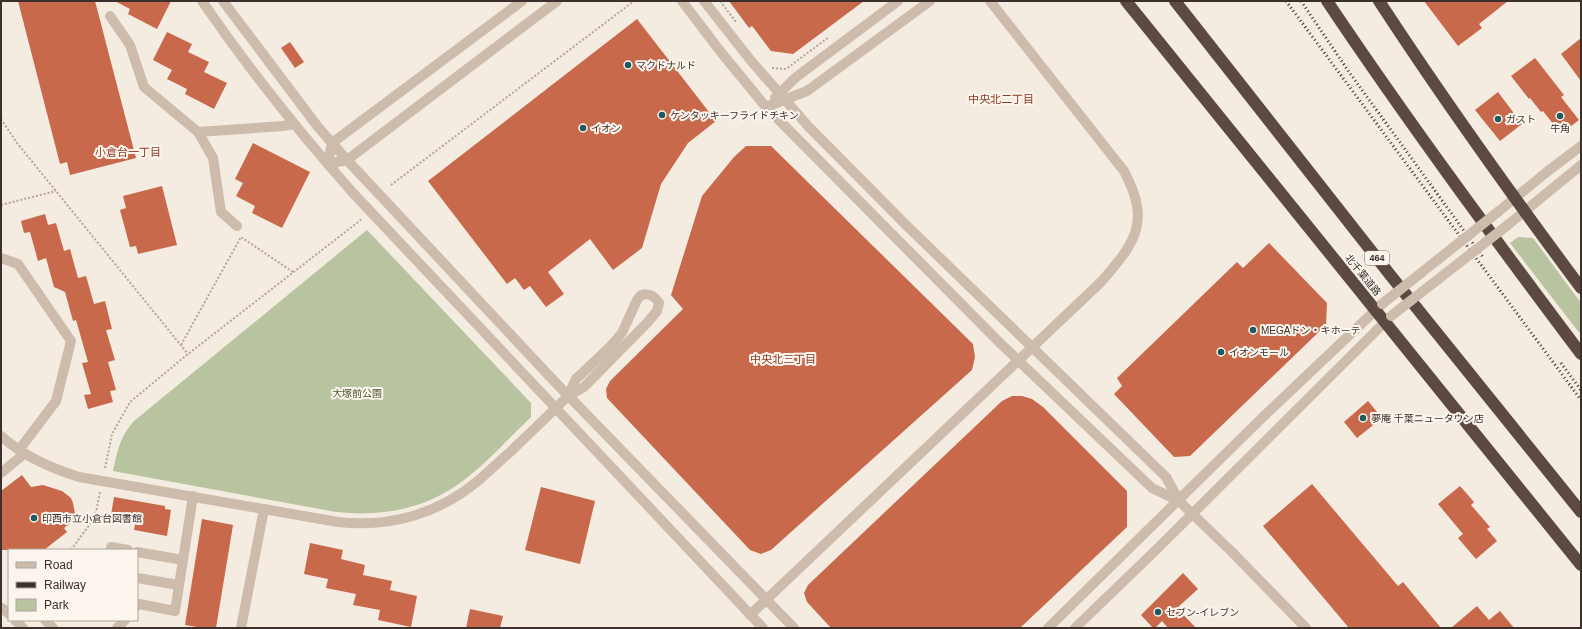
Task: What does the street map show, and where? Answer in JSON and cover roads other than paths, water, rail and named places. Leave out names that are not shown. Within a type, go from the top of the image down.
[{"type":"highway","name":"北千葉道路","points":[[1126,1],[1379,307],[1581,565]]},
{"type":"highway","name":"464","points":[[1175,1],[1391,276],[1581,512]]},
{"type":"highway","points":[[1327,1],[1380,79],[1474,210],[1581,354]]},
{"type":"highway","points":[[1379,1],[1432,82],[1514,199],[1581,288]]},
{"type":"street","points":[[202,1],[255,74],[294,124],[328,164],[763,628]]},
{"type":"street","points":[[223,1],[268,62],[347,160],[568,396],[794,628]]},
{"type":"street","points":[[328,164],[332,143],[522,1]]},
{"type":"street","points":[[328,164],[347,160],[557,1]]},
{"type":"street","points":[[682,1],[720,51],[766,106],[1018,360],[1152,488],[1179,501]]},
{"type":"street","points":[[704,1],[808,126],[905,224],[1166,477],[1179,501],[1306,628]]},
{"type":"street","points":[[782,96],[795,78],[898,1]]},
{"type":"street","points":[[766,106],[782,96],[807,91],[930,1]]},
{"type":"street","points":[[750,614],[1101,282],[1121,259],[1132,240],[1137,223],[1138,207],[1134,189],[1124,171],[990,1]]},
{"type":"street","points":[[110,16],[130,45],[144,87],[198,132],[214,158],[221,212],[237,226]]},
{"type":"street","points":[[198,132],[294,124]]},
{"type":"street","points":[[1048,628],[1262,418],[1379,307],[1581,146]]},
{"type":"street","points":[[1079,626],[1388,319],[1509,224],[1581,165]]},
{"type":"street","points":[[1,258],[18,264],[71,341],[56,401],[22,452],[1,473]]},
{"type":"street","points":[[1,436],[22,452],[47,465],[79,477],[338,522],[378,524],[399,520],[423,514],[479,481],[568,396],[584,387],[654,315],[657,311],[659,303],[656,298],[646,294],[641,295],[637,300],[622,333],[610,347],[576,379],[568,396]]},
{"type":"street","points":[[138,605],[175,611],[192,496]]},
{"type":"street","points":[[241,628],[264,509]]},
{"type":"street","points":[[111,547],[122,549]]},
{"type":"street","points":[[138,552],[183,560]]},
{"type":"street","points":[[138,578],[179,585]]},
{"type":"railway","points":[[1286,1],[1581,400]]},
{"type":"railway","points":[[1301,1],[1349,72],[1483,257]]},
{"type":"railway","points":[[1561,363],[1581,390]]},
{"type":"place","name":"マクドナルド","points":[[628,65]]},
{"type":"place","name":"ケンタッキーフライドチキン","points":[[662,115]]},
{"type":"place","name":"牛角","points":[[1560,116]]},
{"type":"place","name":"ガスト","points":[[1498,119]]},
{"type":"place","name":"イオン","points":[[583,128]]},
{"type":"place","name":"MEGAドン・キホーテ","points":[[1253,330]]},
{"type":"place","name":"イオンモール","points":[[1221,352]]},
{"type":"place","name":"夢庵 千葉ニュータウン店","points":[[1363,418]]},
{"type":"place","name":"印西市立小倉台図書館","points":[[34,518]]},
{"type":"place","name":"セブン-イレブン","points":[[1158,612]]},
{"type":"district","name":"中央北二丁目","points":[[1001,99]]},
{"type":"district","name":"小倉台一丁目","points":[[128,152]]},
{"type":"district","name":"中央北三丁目","points":[[783,359]]},
{"type":"park label","name":"大塚前公園","points":[[357,393]]}]
